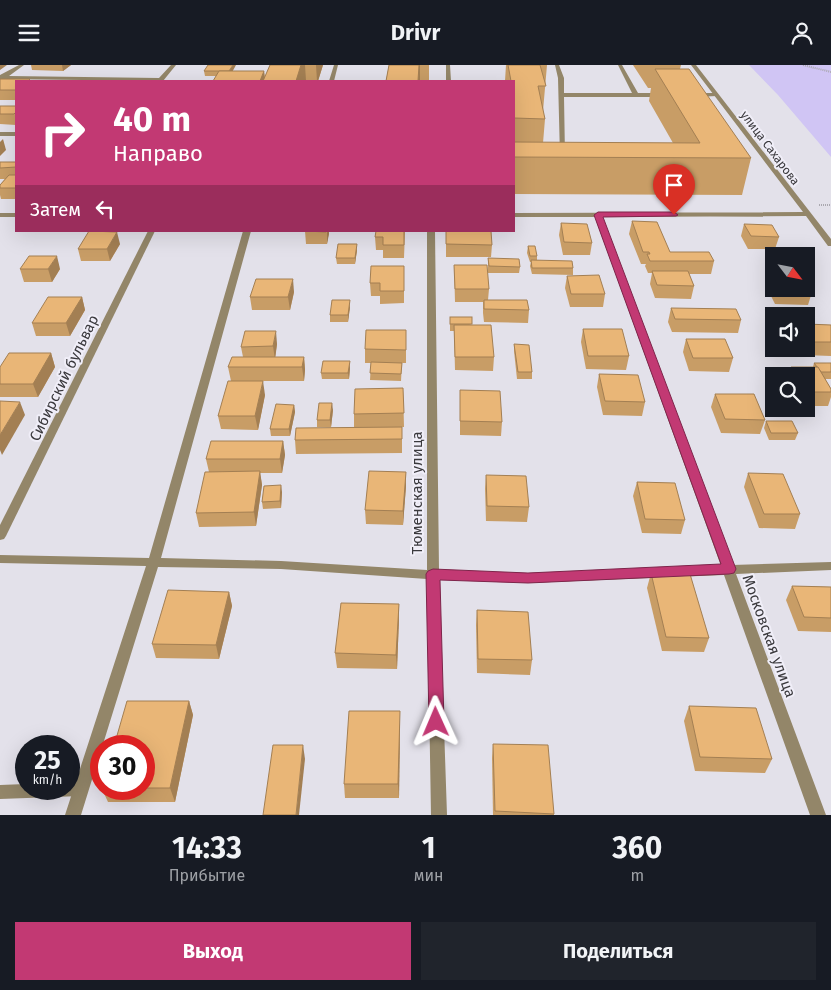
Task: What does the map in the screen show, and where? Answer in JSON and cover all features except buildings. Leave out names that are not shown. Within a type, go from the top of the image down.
[{"type":"street","points":[[1,77],[22,65]]},
{"type":"street","points":[[1,77],[160,80],[174,65]]},
{"type":"street","points":[[331,80],[336,65]]},
{"type":"street","points":[[448,65],[448,80]]},
{"type":"street","points":[[557,65],[561,78],[562,161]]},
{"type":"street","points":[[620,65],[636,95]]},
{"type":"street","name":"улица Сахарова","points":[[693,65],[831,244]]},
{"type":"street","points":[[561,95],[666,95]]},
{"type":"street","points":[[686,95],[716,95]]},
{"type":"street","points":[[0,134],[15,133]]},
{"type":"street","points":[[515,215],[806,214]]},
{"type":"street","points":[[0,215],[15,215]]},
{"type":"street","name":"Московская улица","points":[[598,215],[818,815]]},
{"type":"street","name":"Сибирский бульвар","points":[[0,536],[152,232]]},
{"type":"street","points":[[73,815],[154,561],[247,232]]},
{"type":"street","name":"Тюменская улица","points":[[431,232],[433,574],[439,815]]},
{"type":"street","points":[[0,559],[281,565],[528,578],[831,566]]},
{"type":"street","points":[[0,791],[81,789]]},
{"type":"path","points":[[803,65],[831,72]]},
{"type":"shaded area","points":[[749,65],[831,65],[831,157],[778,95]]},
{"type":"route","points":[[436,722],[433,574],[528,578],[729,569],[598,215],[674,215]]}]
